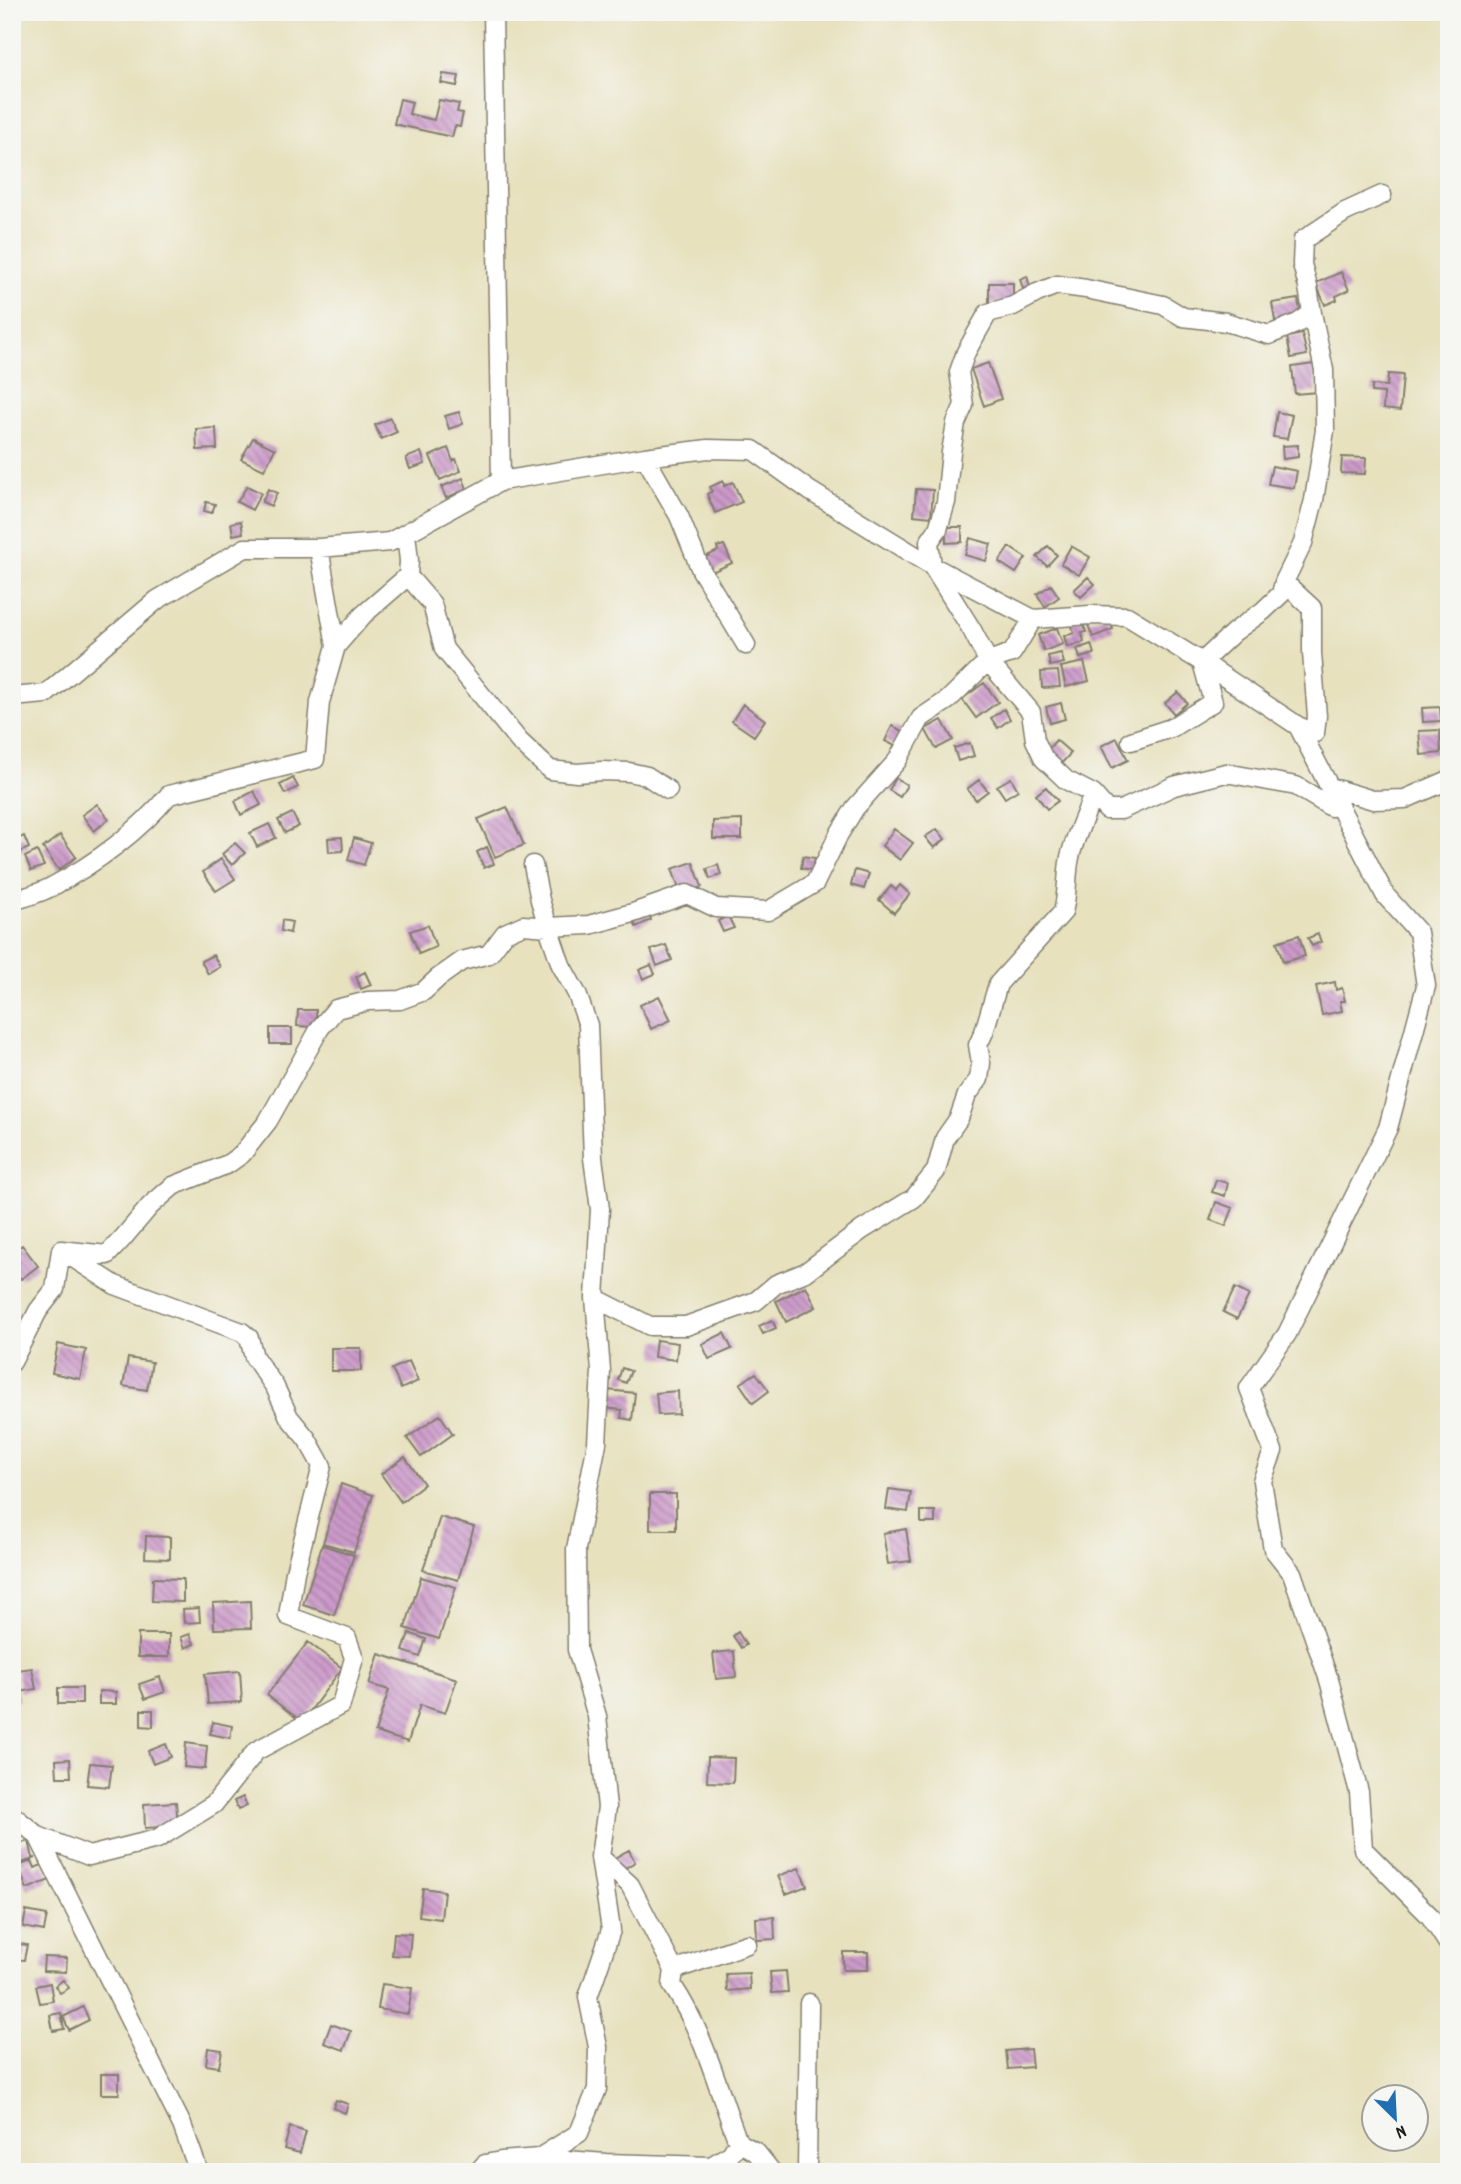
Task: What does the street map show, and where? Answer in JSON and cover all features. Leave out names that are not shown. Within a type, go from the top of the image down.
[{"type":"street","points":[[493,12],[501,481]]},
{"type":"street","points":[[1202,662],[1281,594],[1303,543],[1314,500],[1325,430],[1324,370],[1302,264],[1303,240],[1346,212],[1382,195]]},
{"type":"street","points":[[1312,313],[1298,323],[1269,335],[1226,322],[1183,317],[1163,305],[1057,285],[1013,306],[988,313],[966,352],[959,372],[964,405],[956,423],[946,502],[938,528],[929,542],[932,566],[988,661],[1031,712],[1035,740],[1044,759],[1066,780],[1093,794],[1107,810],[1121,810],[1174,786],[1226,773],[1296,786],[1331,807],[1330,787]]},
{"type":"street","points":[[12,697],[46,694],[157,600],[245,548],[319,548],[390,542],[501,481],[708,449],[753,450],[810,491],[932,566],[1033,620],[1127,615],[1298,726],[1315,733],[1317,716],[1312,608],[1284,582]]},
{"type":"street","points":[[646,457],[679,516],[701,570],[746,645]]},
{"type":"street","points":[[406,533],[408,576],[432,604],[444,649],[519,741],[550,769],[577,773],[629,772],[647,776],[668,790]]},
{"type":"street","points":[[319,548],[336,646]]},
{"type":"street","points":[[12,901],[52,887],[106,854],[169,795],[316,760],[320,702],[336,646],[363,615],[408,576]]},
{"type":"street","points":[[61,1250],[107,1255],[150,1206],[173,1186],[228,1164],[242,1154],[268,1121],[320,1028],[336,1009],[368,1001],[400,1000],[424,991],[462,961],[489,954],[505,933],[523,925],[548,928],[589,925],[687,894],[716,908],[768,911],[816,883],[839,834],[855,808],[897,761],[921,718],[948,700],[988,661],[1012,653],[1033,620]]},
{"type":"street","points":[[1132,741],[1171,727],[1213,702],[1202,662]]},
{"type":"street","points":[[1298,726],[1385,895],[1418,932],[1426,986],[1388,1128],[1287,1334],[1249,1388],[1273,1451],[1262,1481],[1273,1549],[1292,1573],[1329,1680],[1359,1792],[1363,1849],[1430,1916],[1449,1945]]},
{"type":"street","points":[[1330,787],[1373,800],[1405,799],[1449,780]]},
{"type":"street","points":[[595,1298],[650,1326],[686,1326],[756,1301],[776,1284],[806,1272],[862,1230],[914,1198],[936,1171],[945,1138],[959,1118],[967,1095],[979,1079],[981,1062],[978,1045],[998,984],[1063,912],[1071,853],[1093,794]]},
{"type":"street","points":[[533,865],[548,928],[588,1026],[593,1158],[600,1209],[595,1298],[601,1371],[597,1443],[576,1549],[577,1650],[597,1716],[607,1807],[600,1857],[611,1930],[588,1997],[598,2047],[597,2088],[579,2133],[539,2158]]},
{"type":"street","points":[[12,1362],[38,1311],[55,1289],[61,1250]]},
{"type":"street","points":[[12,1816],[38,1836],[89,1856],[158,1839],[214,1804],[256,1751],[341,1705],[354,1658],[347,1638],[288,1616],[295,1572],[322,1465],[289,1417],[275,1387],[254,1357],[249,1338],[242,1332],[115,1285],[61,1250]]},
{"type":"street","points":[[38,1836],[181,2124],[199,2172]]},
{"type":"street","points":[[600,1857],[631,1885],[674,1970],[672,1985],[689,2009],[738,2142],[756,2152],[772,2172]]},
{"type":"street","points":[[674,1970],[747,1944]]},
{"type":"street","points":[[807,2172],[810,2003]]},
{"type":"street","points":[[478,2172],[485,2164],[539,2158],[711,2166],[731,2154],[738,2142]]},
{"type":"building","points":[[443,74],[459,76],[457,86],[441,83]]},
{"type":"building","points":[[400,99],[412,102],[409,114],[434,120],[439,100],[459,104],[457,112],[463,113],[460,127],[455,126],[452,137],[394,124]]},
{"type":"building","points":[[1341,272],[1349,290],[1336,296],[1337,300],[1325,305],[1316,283]]},
{"type":"building","points":[[1027,276],[1030,287],[1023,289],[1020,279]]},
{"type":"building","points":[[989,283],[1013,283],[1013,303],[989,303]]},
{"type":"building","points":[[1298,299],[1301,316],[1275,321],[1272,303]]},
{"type":"building","points":[[1302,334],[1307,355],[1291,358],[1287,337]]},
{"type":"building","points":[[988,363],[1001,399],[984,406],[971,369]]},
{"type":"building","points":[[1314,364],[1317,392],[1295,394],[1292,367]]},
{"type":"building","points":[[1388,374],[1403,375],[1400,411],[1383,409],[1384,393],[1372,392],[1372,385],[1387,386]]},
{"type":"building","points":[[459,412],[463,424],[449,429],[445,416]]},
{"type":"building","points":[[1277,412],[1292,415],[1287,439],[1273,437]]},
{"type":"building","points":[[390,418],[397,432],[381,439],[375,425]]},
{"type":"building","points":[[216,428],[217,449],[197,450],[196,429]]},
{"type":"building","points":[[253,438],[275,449],[264,470],[241,459]]},
{"type":"building","points":[[1298,445],[1298,457],[1283,459],[1282,446]]},
{"type":"building","points":[[448,448],[461,471],[440,480],[430,456]]},
{"type":"building","points":[[421,452],[425,464],[410,469],[406,458]]},
{"type":"building","points":[[1342,457],[1366,458],[1365,474],[1341,473]]},
{"type":"building","points":[[1272,466],[1297,471],[1294,488],[1268,484]]},
{"type":"building","points":[[463,478],[467,489],[446,498],[441,487]]},
{"type":"building","points":[[723,481],[724,486],[733,482],[742,502],[715,513],[707,494],[712,491],[710,487]]},
{"type":"building","points":[[247,486],[261,493],[252,510],[237,502]]},
{"type":"building","points":[[268,489],[277,493],[271,506],[262,502]]},
{"type":"building","points":[[916,489],[933,490],[931,517],[914,515]]},
{"type":"building","points":[[206,502],[215,504],[212,513],[204,511]]},
{"type":"building","points":[[241,521],[243,533],[233,535],[231,523]]},
{"type":"building","points":[[946,527],[962,527],[962,542],[946,543]]},
{"type":"building","points":[[970,538],[991,544],[986,561],[965,555]]},
{"type":"building","points":[[724,545],[732,563],[712,572],[705,557]]},
{"type":"building","points":[[1048,546],[1057,555],[1047,566],[1037,557]]},
{"type":"building","points":[[1071,546],[1090,557],[1079,575],[1061,564]]},
{"type":"building","points":[[1009,547],[1026,558],[1016,573],[999,562]]},
{"type":"building","points":[[1088,577],[1095,584],[1081,597],[1074,590]]},
{"type":"building","points":[[1051,585],[1059,597],[1045,607],[1037,594]]},
{"type":"building","points":[[1107,614],[1113,629],[1093,637],[1087,623]]},
{"type":"building","points":[[1082,619],[1086,632],[1082,633],[1084,642],[1067,647],[1064,636],[1074,633],[1071,623]]},
{"type":"building","points":[[1057,628],[1063,644],[1044,651],[1038,635]]},
{"type":"building","points":[[1091,644],[1094,654],[1080,658],[1077,649]]},
{"type":"building","points":[[1061,653],[1064,663],[1050,666],[1048,656]]},
{"type":"building","points":[[1084,662],[1089,681],[1066,687],[1061,667]]},
{"type":"building","points":[[1058,671],[1060,687],[1042,688],[1041,672]]},
{"type":"building","points":[[984,683],[998,702],[976,718],[962,699]]},
{"type":"building","points":[[1178,692],[1187,703],[1174,714],[1165,703]]},
{"type":"building","points":[[1061,703],[1065,719],[1050,723],[1046,707]]},
{"type":"building","points":[[743,704],[765,720],[754,736],[732,721]]},
{"type":"building","points":[[1440,707],[1441,721],[1423,722],[1422,708]]},
{"type":"building","points":[[1004,709],[1010,719],[998,728],[991,718]]},
{"type":"building","points":[[942,720],[953,740],[936,749],[925,729]]},
{"type":"building","points":[[892,726],[907,733],[899,748],[885,741]]},
{"type":"building","points":[[1440,730],[1441,753],[1421,755],[1419,731]]},
{"type":"building","points":[[1117,738],[1128,760],[1112,768],[1101,746]]},
{"type":"building","points":[[1056,740],[1071,753],[1058,767],[1044,754]]},
{"type":"building","points":[[970,743],[974,756],[958,761],[954,748]]},
{"type":"building","points":[[293,778],[298,787],[285,794],[280,785]]},
{"type":"building","points":[[896,778],[907,785],[900,797],[889,790]]},
{"type":"building","points":[[1011,778],[1018,790],[1005,798],[997,786]]},
{"type":"building","points":[[979,780],[988,791],[976,800],[967,789]]},
{"type":"building","points":[[1046,787],[1058,801],[1047,809],[1036,795]]},
{"type":"building","points":[[254,791],[261,805],[241,815],[235,801]]},
{"type":"building","points":[[97,804],[109,819],[94,831],[82,815]]},
{"type":"building","points":[[507,807],[524,845],[495,857],[478,819]]},
{"type":"building","points":[[292,813],[299,826],[285,833],[278,820]]},
{"type":"building","points":[[742,820],[742,839],[713,839],[713,821]]},
{"type":"building","points":[[269,824],[276,838],[257,847],[250,833]]},
{"type":"building","points":[[894,829],[913,843],[900,860],[882,846]]},
{"type":"building","points":[[937,829],[945,839],[934,848],[925,837]]},
{"type":"building","points":[[60,835],[76,857],[59,870],[43,848]]},
{"type":"building","points":[[24,836],[29,848],[20,852],[15,840]]},
{"type":"building","points":[[342,837],[343,851],[329,852],[328,838]]},
{"type":"building","points":[[354,838],[371,843],[364,865],[348,860]]},
{"type":"building","points":[[235,843],[245,853],[232,865],[222,854]]},
{"type":"building","points":[[487,847],[494,864],[484,868],[477,852]]},
{"type":"building","points":[[37,851],[44,866],[31,871],[25,857]]},
{"type":"building","points":[[803,856],[815,858],[812,870],[801,868]]},
{"type":"building","points":[[221,859],[235,879],[216,891],[203,872]]},
{"type":"building","points":[[693,862],[702,887],[681,894],[672,869]]},
{"type":"building","points":[[718,865],[721,875],[710,879],[707,869]]},
{"type":"building","points":[[855,870],[869,874],[864,889],[851,885]]},
{"type":"building","points":[[900,885],[910,894],[894,913],[879,900],[891,886],[896,890]]},
{"type":"building","points":[[645,903],[651,920],[636,927],[629,909]]},
{"type":"building","points":[[728,916],[734,928],[723,932],[718,921]]},
{"type":"building","points":[[282,920],[292,922],[290,933],[281,931]]},
{"type":"building","points":[[428,925],[436,947],[419,954],[410,931]]},
{"type":"building","points":[[1318,934],[1321,942],[1312,946],[1308,938]]},
{"type":"building","points":[[1299,935],[1305,956],[1283,962],[1277,942]]},
{"type":"building","points":[[666,945],[672,960],[657,966],[651,950]]},
{"type":"building","points":[[213,955],[220,967],[208,974],[201,961]]},
{"type":"building","points":[[651,965],[655,974],[643,979],[639,970]]},
{"type":"building","points":[[365,972],[371,985],[361,989],[356,977]]},
{"type":"building","points":[[1335,982],[1336,990],[1342,988],[1345,1001],[1340,1001],[1342,1011],[1322,1015],[1316,986]]},
{"type":"building","points":[[659,996],[671,1020],[651,1029],[640,1005]]},
{"type":"building","points":[[298,1010],[316,1010],[316,1027],[297,1026]]},
{"type":"building","points":[[270,1028],[292,1028],[292,1044],[270,1044]]},
{"type":"building","points":[[1216,1180],[1228,1183],[1225,1196],[1212,1192]]},
{"type":"building","points":[[1216,1202],[1233,1208],[1226,1226],[1210,1220]]},
{"type":"building","points":[[22,1245],[38,1266],[21,1279],[12,1267],[12,1252]]},
{"type":"building","points":[[806,1286],[816,1307],[786,1322],[776,1301]]},
{"type":"building","points":[[1235,1288],[1249,1295],[1237,1319],[1223,1312]]},
{"type":"building","points":[[772,1320],[776,1328],[763,1334],[759,1326]]},
{"type":"building","points":[[724,1333],[732,1349],[709,1359],[702,1344]]},
{"type":"building","points":[[656,1340],[678,1343],[676,1360],[654,1357]]},
{"type":"building","points":[[58,1344],[86,1350],[80,1379],[52,1373]]},
{"type":"building","points":[[331,1348],[361,1348],[361,1371],[331,1371]]},
{"type":"building","points":[[128,1358],[152,1362],[147,1390],[123,1386]]},
{"type":"building","points":[[409,1361],[418,1381],[401,1389],[392,1369]]},
{"type":"building","points":[[622,1368],[631,1371],[626,1383],[618,1380]]},
{"type":"building","points":[[756,1373],[769,1391],[753,1403],[740,1384]]},
{"type":"building","points":[[607,1390],[635,1393],[632,1420],[621,1418],[622,1410],[604,1408]]},
{"type":"building","points":[[678,1391],[679,1414],[658,1415],[656,1393]]},
{"type":"building","points":[[440,1415],[453,1434],[421,1457],[407,1438]]},
{"type":"building","points":[[405,1457],[424,1484],[401,1502],[381,1474]]},
{"type":"building","points":[[341,1484],[373,1495],[354,1552],[323,1543]]},
{"type":"building","points":[[889,1489],[911,1492],[908,1512],[886,1509]]},
{"type":"building","points":[[650,1494],[676,1494],[676,1530],[650,1530]]},
{"type":"building","points":[[921,1511],[935,1511],[935,1523],[921,1523]]},
{"type":"building","points":[[440,1517],[474,1527],[458,1580],[423,1570]]},
{"type":"building","points":[[906,1529],[911,1561],[888,1564],[883,1533]]},
{"type":"building","points":[[146,1536],[170,1537],[170,1559],[145,1558]]},
{"type":"building","points":[[322,1545],[354,1555],[334,1615],[303,1605]]},
{"type":"building","points":[[421,1577],[456,1587],[439,1639],[405,1628]]},
{"type":"building","points":[[153,1578],[183,1579],[183,1602],[152,1601]]},
{"type":"building","points":[[250,1601],[251,1628],[214,1629],[213,1603]]},
{"type":"building","points":[[199,1608],[200,1622],[184,1623],[183,1609]]},
{"type":"building","points":[[738,1632],[746,1645],[741,1648],[733,1636]]},
{"type":"building","points":[[409,1633],[426,1639],[420,1657],[403,1651]]},
{"type":"building","points":[[138,1634],[169,1634],[169,1657],[138,1657]]},
{"type":"building","points":[[190,1634],[194,1644],[185,1648],[181,1637]]},
{"type":"building","points":[[308,1642],[342,1668],[302,1722],[267,1695]]},
{"type":"building","points":[[734,1651],[736,1677],[716,1679],[713,1653]]},
{"type":"building","points":[[379,1654],[457,1679],[445,1713],[420,1705],[408,1742],[375,1732],[389,1690],[369,1684]]},
{"type":"building","points":[[32,1668],[36,1689],[20,1692],[17,1670]]},
{"type":"building","points":[[240,1671],[242,1702],[208,1704],[205,1674]]},
{"type":"building","points":[[12,1674],[19,1701],[12,1703]]},
{"type":"building","points":[[160,1677],[165,1692],[145,1699],[139,1684]]},
{"type":"building","points":[[58,1688],[82,1688],[82,1704],[58,1704]]},
{"type":"building","points":[[99,1691],[116,1692],[116,1704],[99,1704]]},
{"type":"building","points":[[141,1710],[153,1710],[153,1727],[141,1726]]},
{"type":"building","points":[[213,1722],[232,1726],[230,1738],[210,1734]]},
{"type":"building","points":[[186,1743],[207,1746],[205,1769],[184,1767]]},
{"type":"building","points":[[166,1744],[171,1757],[153,1764],[148,1751]]},
{"type":"building","points":[[708,1757],[734,1758],[733,1783],[707,1782]]},
{"type":"building","points":[[70,1759],[71,1777],[57,1777],[56,1760]]},
{"type":"building","points":[[90,1763],[112,1765],[109,1787],[87,1785]]},
{"type":"building","points":[[243,1797],[247,1806],[238,1810],[234,1801]]},
{"type":"building","points":[[176,1802],[178,1826],[145,1828],[144,1804]]},
{"type":"building","points":[[29,1841],[33,1858],[36,1858],[22,1863],[17,1844]]},
{"type":"building","points":[[629,1850],[635,1862],[618,1872],[611,1860]]},
{"type":"building","points":[[32,1861],[35,1868],[44,1864],[50,1880],[27,1889],[18,1866]]},
{"type":"building","points":[[799,1868],[807,1886],[786,1894],[778,1876]]},
{"type":"building","points":[[423,1888],[444,1891],[441,1919],[419,1916]]},
{"type":"building","points":[[26,1911],[47,1915],[44,1931],[23,1927]]},
{"type":"building","points":[[774,1917],[775,1939],[757,1940],[756,1918]]},
{"type":"building","points":[[394,1933],[411,1934],[409,1956],[392,1955]]},
{"type":"building","points":[[13,1943],[27,1945],[24,1960],[12,1959]]},
{"type":"building","points":[[843,1952],[868,1952],[868,1970],[843,1970]]},
{"type":"building","points":[[44,1957],[67,1958],[66,1972],[43,1971]]},
{"type":"building","points":[[786,1971],[788,1992],[772,1993],[770,1972]]},
{"type":"building","points":[[749,1973],[750,1989],[727,1991],[726,1974]]},
{"type":"building","points":[[63,1980],[69,1988],[60,1993],[55,1986]]},
{"type":"building","points":[[50,1983],[53,2001],[40,2003],[36,1986]]},
{"type":"building","points":[[382,1984],[412,1988],[408,2014],[378,2009]]},
{"type":"building","points":[[83,2007],[89,2020],[69,2030],[63,2017]]},
{"type":"building","points":[[61,2013],[64,2029],[53,2031],[50,2015]]},
{"type":"building","points":[[331,2024],[351,2031],[344,2050],[324,2043]]},
{"type":"building","points":[[208,2048],[222,2050],[219,2067],[206,2065]]},
{"type":"building","points":[[1030,2049],[1032,2067],[1008,2069],[1006,2051]]},
{"type":"building","points":[[101,2074],[119,2074],[119,2094],[101,2094]]},
{"type":"building","points":[[336,2100],[348,2104],[345,2113],[333,2108]]},
{"type":"building","points":[[290,2127],[306,2132],[300,2153],[284,2149]]}]
